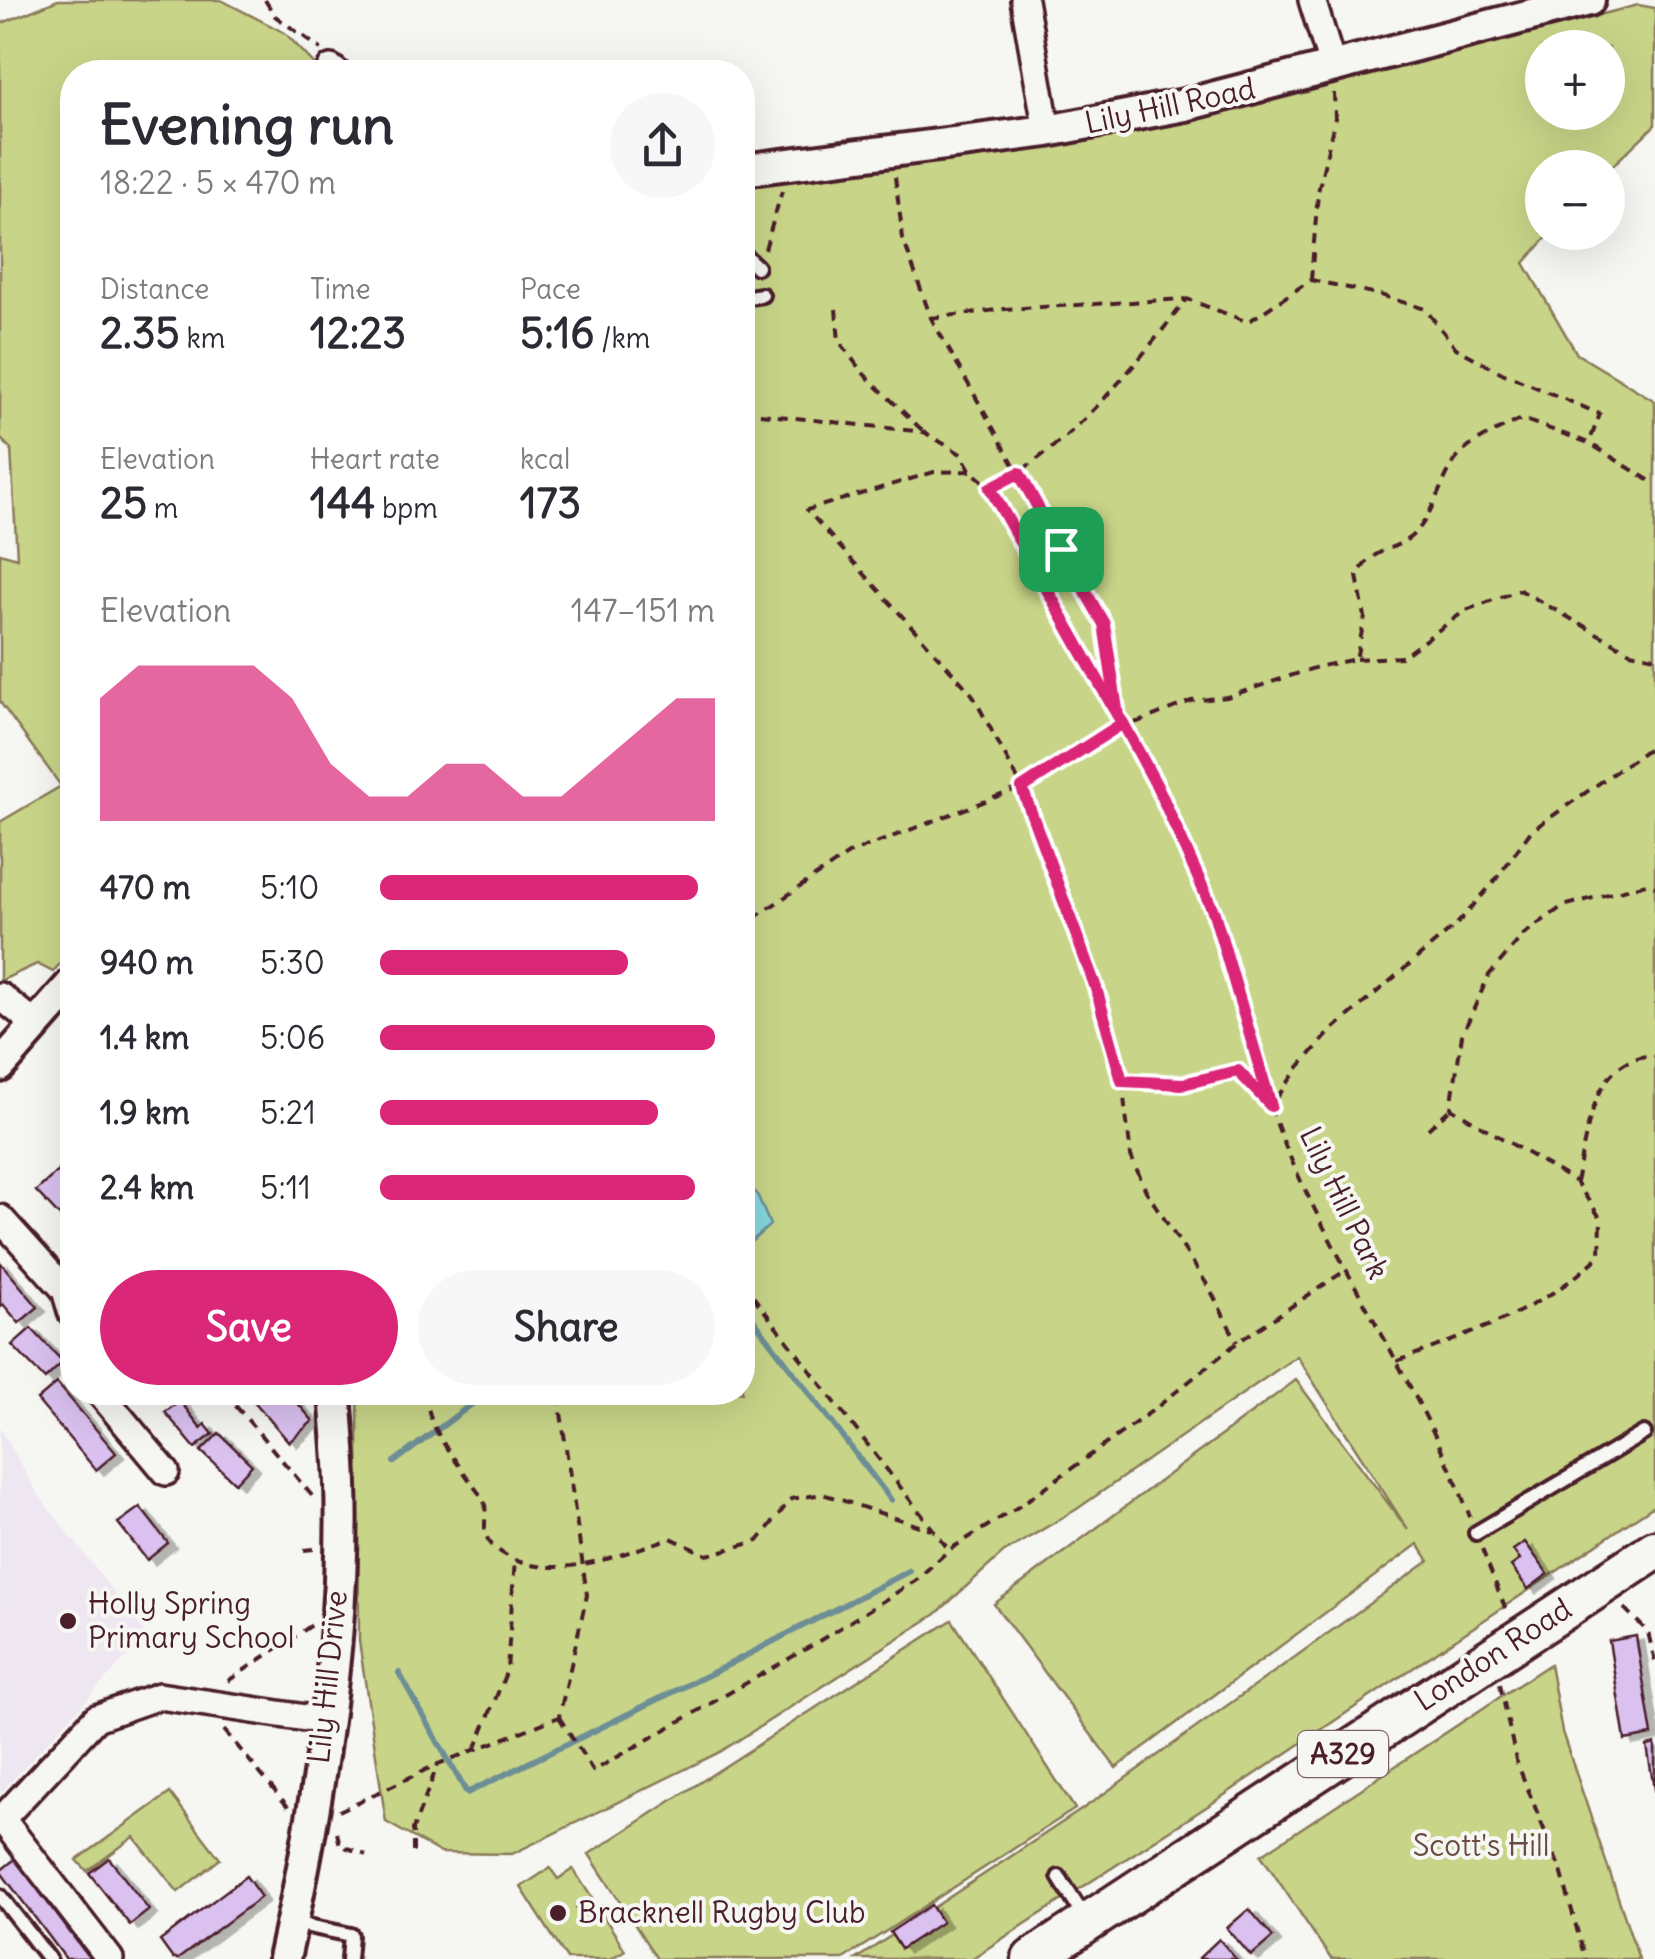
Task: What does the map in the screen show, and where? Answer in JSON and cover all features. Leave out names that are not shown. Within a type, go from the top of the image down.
[{"type":"main road","name":"London Road","points":[[1032,1959],[1518,1629],[1655,1550]]},
{"type":"street","points":[[1024,0],[1047,131]]},
{"type":"street","points":[[1312,0],[1333,68]]},
{"type":"street","name":"Lily Hill Road","points":[[755,168],[1047,131],[1185,105],[1333,68],[1518,10],[1589,0]]},
{"type":"street","points":[[0,996],[59,1008]]},
{"type":"street","points":[[0,1066],[59,1008]]},
{"type":"street","points":[[0,1218],[60,1284]]},
{"type":"street","points":[[110,1405],[166,1472]]},
{"type":"street","name":"Lily Hill Drive","points":[[284,1959],[326,1721],[342,1484],[336,1405]]},
{"type":"street","points":[[110,1959],[1,1820],[96,1718],[159,1696],[326,1721]]},
{"type":"lane","points":[[755,296],[762,295]]},
{"type":"lane","points":[[1476,1533],[1644,1434]]},
{"type":"lane","points":[[1059,1877],[1088,1922]]},
{"type":"lane","points":[[0,1896],[49,1959]]},
{"type":"lane","points":[[292,1922],[351,1935],[349,1959]]},
{"type":"path","points":[[265,0],[275,16],[326,60]]},
{"type":"path","points":[[1311,280],[1318,192],[1335,118],[1333,68]]},
{"type":"path","points":[[892,152],[903,239],[931,318],[1104,624],[1118,716]]},
{"type":"path","points":[[758,267],[783,185]]},
{"type":"path","points":[[931,318],[1005,309],[1187,299],[1248,322],[1311,280],[1424,309],[1456,348],[1502,373],[1600,414],[1590,443]]},
{"type":"path","points":[[990,488],[1019,473],[1103,403],[1187,299]]},
{"type":"path","points":[[836,310],[839,340],[862,372],[924,432]]},
{"type":"path","name":"Lily Hill Park","points":[[755,413],[924,432],[961,454],[971,471],[990,488],[1159,790],[1214,913],[1271,1106],[1306,1194],[1397,1361],[1476,1533],[1503,1606],[1518,1629]]},
{"type":"path","points":[[1356,659],[1365,617],[1357,576],[1367,558],[1394,547],[1418,530],[1453,463],[1469,446],[1522,419],[1590,443],[1655,484]]},
{"type":"path","points":[[971,471],[934,472],[807,510],[972,694],[1022,788],[1096,988],[1122,1081],[1131,1156],[1146,1191],[1210,1290],[1238,1342]]},
{"type":"path","points":[[755,917],[850,854],[1022,788],[1123,723],[1138,722],[1191,700],[1227,697],[1317,667],[1356,659],[1402,657],[1466,610],[1520,590],[1630,652],[1655,658]]},
{"type":"path","points":[[1122,1081],[1183,1084],[1238,1071],[1271,1106],[1332,1030],[1456,926],[1531,830],[1655,744]]},
{"type":"path","points":[[1428,1129],[1451,1108],[1462,1036],[1489,975],[1524,934],[1564,906],[1646,884],[1655,888]]},
{"type":"path","points":[[1576,1182],[1591,1109],[1604,1084],[1633,1058],[1655,1056]]},
{"type":"path","points":[[1397,1361],[1544,1300],[1600,1255],[1601,1219],[1576,1182],[1451,1108]]},
{"type":"path","points":[[560,1405],[587,1595],[559,1717],[593,1771],[812,1646],[915,1581],[948,1550],[1015,1510],[1156,1408],[1238,1342],[1346,1270]]},
{"type":"path","points":[[755,1298],[948,1550]]},
{"type":"path","points":[[235,1405],[321,1506]]},
{"type":"path","points":[[428,1405],[430,1423],[485,1502],[484,1528],[490,1544],[548,1569],[670,1538],[708,1554],[758,1541],[791,1499],[823,1494],[931,1530]]},
{"type":"path","points":[[474,1750],[507,1670],[515,1558]]},
{"type":"path","points":[[1621,1605],[1648,1632],[1655,1662]]},
{"type":"path","points":[[224,1683],[321,1622]]},
{"type":"path","points":[[1496,1678],[1503,1690],[1516,1760],[1562,1874],[1586,1959]]},
{"type":"path","points":[[334,1814],[438,1764],[559,1717]]},
{"type":"path","points":[[214,1718],[294,1810]]},
{"type":"path","points":[[413,1852],[413,1829],[438,1764]]},
{"type":"path","points":[[336,1830],[340,1845],[366,1855]]},
{"type":"shaded area","name":"Holly Spring Primary School","points":[[0,1428],[39,1496],[147,1635],[0,1793]]},
{"type":"green space","points":[[58,0],[221,0],[285,33],[311,60],[60,60],[60,785],[0,702],[0,553],[17,558],[11,449],[0,438],[0,24]]},
{"type":"green space","points":[[1638,5],[1655,8],[1655,125],[1625,154],[1625,150],[1525,150],[1525,250],[1536,250],[1524,263],[1577,354],[1655,401],[1655,1505],[1214,1802],[971,1959],[856,1959],[1084,1808],[1429,1561],[1418,1544],[1116,1768],[994,1604],[1296,1380],[1408,1530],[1297,1356],[1077,1509],[1003,1553],[936,1614],[720,1752],[512,1854],[441,1853],[386,1822],[359,1641],[358,1405],[755,1405],[755,185],[1048,147],[1166,125],[1525,34],[1525,130],[1625,130],[1625,30],[1540,30]]},
{"type":"green space","points":[[60,787],[60,964],[53,972],[37,964],[0,981],[0,822]]},
{"type":"green space","points":[[952,1620],[1075,1809],[843,1959],[657,1959],[589,1854]]},
{"type":"green space","name":"Scott's Hill","points":[[1550,1664],[1562,1732],[1639,1959],[1331,1959],[1261,1855]]},
{"type":"green space","points":[[170,1793],[220,1859],[178,1892],[134,1837],[87,1871],[77,1860]]},
{"type":"green space","name":"Bracknell Rugby Club","points":[[550,1868],[558,1879],[573,1869],[592,1898],[576,1908],[581,1917],[598,1907],[625,1950],[610,1959],[567,1959],[521,1887]]},
{"type":"water","points":[[755,1192],[757,1194],[770,1225],[755,1238]]},
{"type":"building","points":[[60,1171],[60,1216],[36,1191]]},
{"type":"building","points":[[0,1262],[38,1307],[19,1323],[3,1304],[0,1307]]},
{"type":"building","points":[[31,1328],[60,1359],[60,1365],[45,1379],[12,1345]]},
{"type":"building","points":[[57,1383],[60,1405],[76,1405],[116,1453],[96,1470],[37,1400]]},
{"type":"building","points":[[175,1405],[183,1405],[201,1428],[205,1424],[213,1434],[195,1448],[165,1412]]},
{"type":"building","points":[[257,1405],[299,1405],[313,1421],[289,1442]]},
{"type":"building","points":[[219,1433],[252,1465],[235,1483],[201,1451]]},
{"type":"building","points":[[140,1507],[168,1543],[147,1560],[118,1523]]},
{"type":"building","points":[[1525,1542],[1548,1574],[1528,1589],[1511,1566],[1520,1560],[1513,1550]]},
{"type":"building","points":[[1636,1636],[1652,1735],[1625,1740],[1609,1641]]},
{"type":"building","points":[[1655,1744],[1655,1795],[1647,1746]]},
{"type":"building","points":[[109,1858],[149,1910],[130,1925],[89,1873]]},
{"type":"building","points":[[15,1859],[90,1959],[66,1959],[0,1871]]},
{"type":"building","points":[[246,1876],[261,1897],[173,1959],[160,1941]]},
{"type":"building","points":[[931,1905],[942,1922],[901,1949],[890,1932]]},
{"type":"building","points":[[1249,1909],[1273,1937],[1251,1956],[1227,1928]]},
{"type":"building","points":[[1219,1939],[1236,1959],[1199,1958]]},
{"type":"waterway","points":[[755,1322],[891,1500]]},
{"type":"waterway","points":[[394,1462],[471,1405]]},
{"type":"waterway","points":[[399,1673],[467,1793],[909,1571]]},
{"type":"place","name":"Holly Spring Primary School","points":[[68,1621]]},
{"type":"place","name":"Bracknell Rugby Club","points":[[558,1913]]},
{"type":"route","points":[[1061,549],[1019,473],[990,488],[1118,716],[1123,723],[1159,790],[1214,913],[1271,1106],[1238,1071],[1183,1084],[1122,1081],[1096,988],[1022,788],[1123,723],[1118,716],[1104,624],[1061,549]]}]
